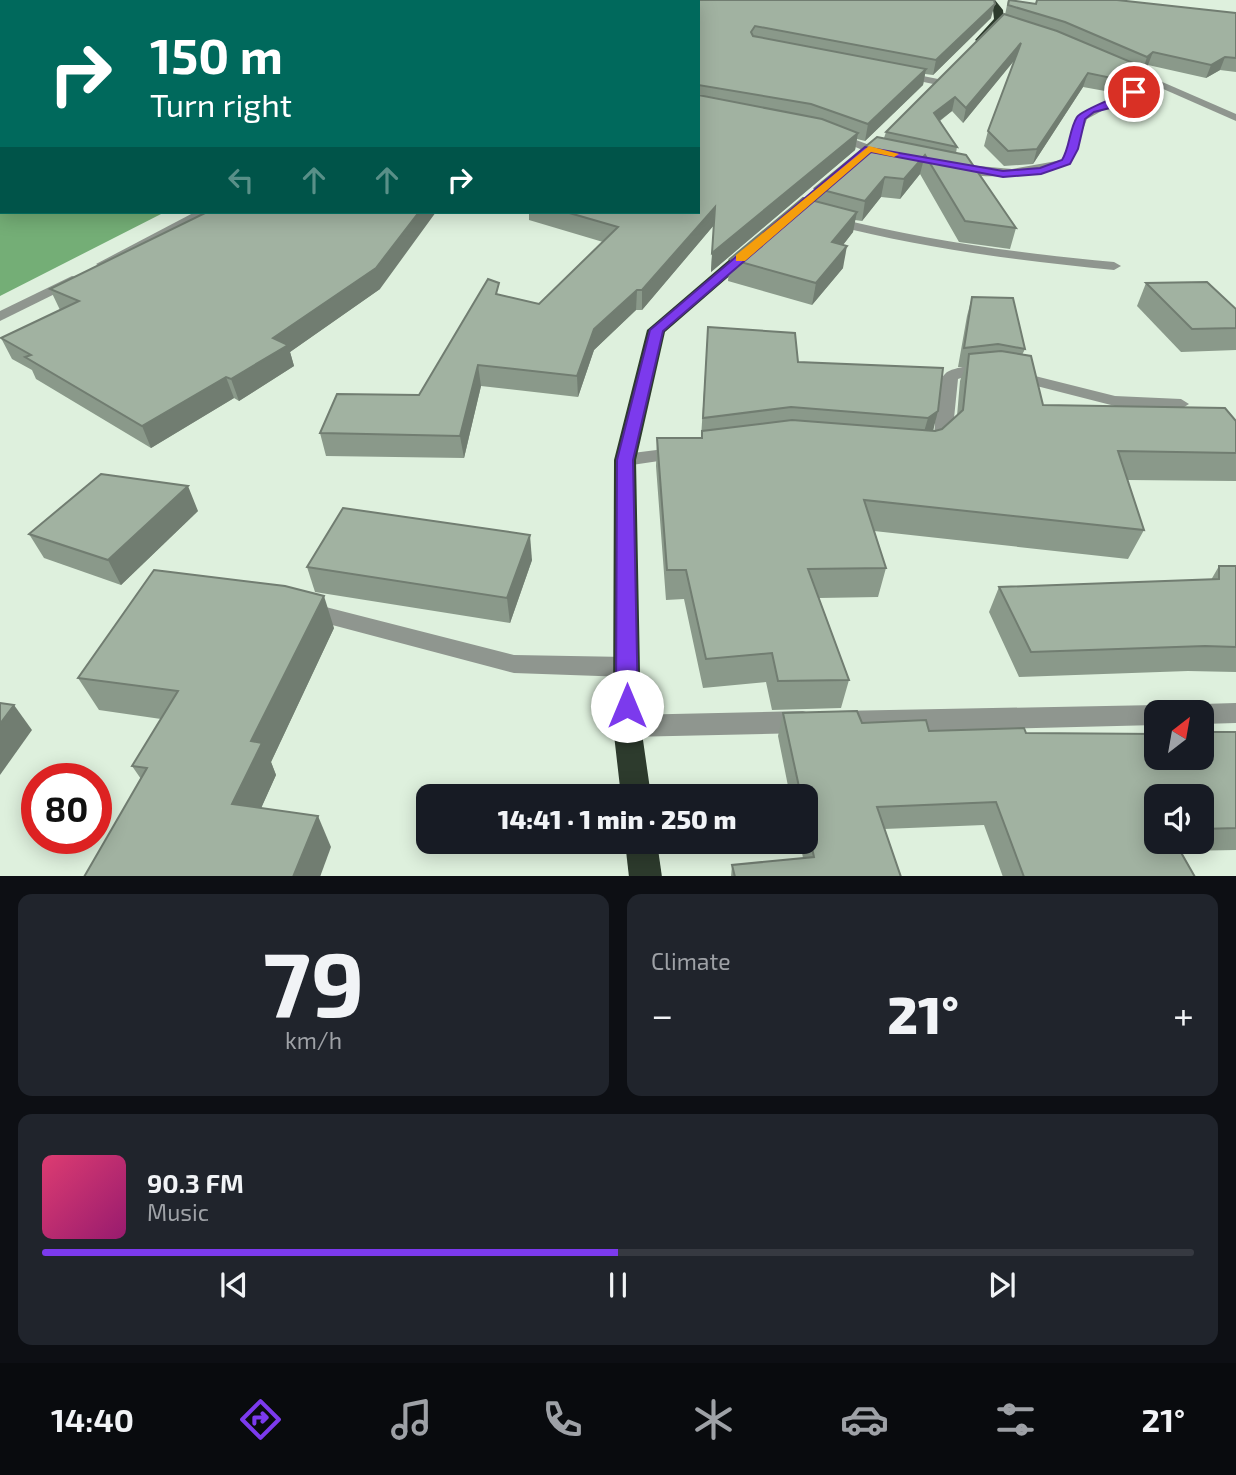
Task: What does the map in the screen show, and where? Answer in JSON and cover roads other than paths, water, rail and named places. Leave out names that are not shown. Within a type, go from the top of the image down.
[{"type":"highway","points":[[970,50],[1005,22],[990,0]]},
{"type":"highway","points":[[918,101],[953,68]]},
{"type":"highway","points":[[848,167],[888,130]]},
{"type":"highway","points":[[634,784],[627,726],[625,460],[656,330],[766,237]]},
{"type":"highway","points":[[643,854],[646,876]]},
{"type":"street","points":[[1104,60],[1236,118]]},
{"type":"street","points":[[886,72],[938,82]]},
{"type":"street","points":[[950,166],[1003,174],[1041,171],[1066,162],[1073,149],[1081,118],[1091,110],[1111,105],[1134,92]]},
{"type":"street","points":[[823,130],[869,149],[896,155]]},
{"type":"street","points":[[0,317],[200,214]]},
{"type":"street","points":[[823,218],[904,239],[999,256],[1114,266]]},
{"type":"street","points":[[915,450],[926,451],[943,438],[947,388],[951,376],[966,371],[999,372],[1115,401],[1181,404]]},
{"type":"street","points":[[625,460],[692,452]]},
{"type":"street","points":[[291,606],[514,664],[627,667]]},
{"type":"street","points":[[1214,714],[1236,713]]},
{"type":"street","points":[[627,726],[1144,715]]}]
